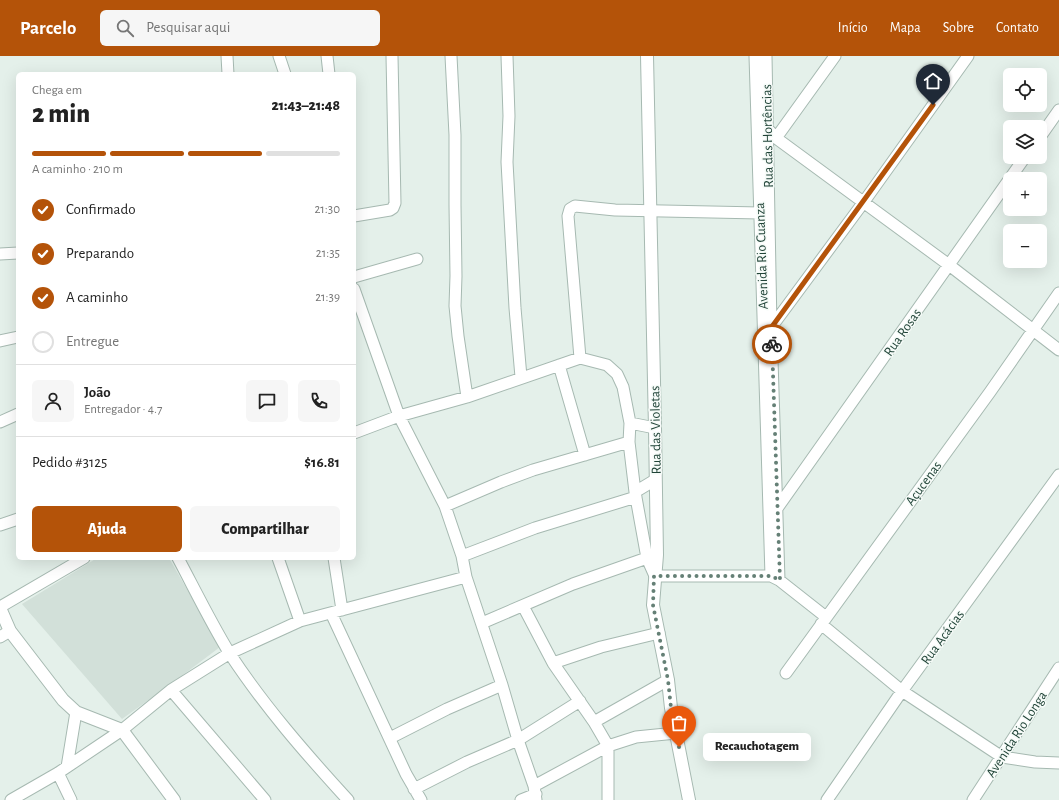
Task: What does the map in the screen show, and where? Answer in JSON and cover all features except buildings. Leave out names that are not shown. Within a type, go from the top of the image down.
[{"type":"street","points":[[227,56],[228,72]]},
{"type":"street","points":[[279,56],[284,72]]},
{"type":"street","points":[[327,56],[329,72]]},
{"type":"street","points":[[356,216],[390,210],[393,208],[395,203],[392,56]]},
{"type":"street","points":[[451,56],[455,135],[455,306],[467,397]]},
{"type":"street","points":[[507,56],[509,116],[508,162],[515,308],[521,377]]},
{"type":"street","name":"Rua das Violetas","points":[[647,56],[655,428],[655,480],[652,556],[654,576],[653,605],[660,633],[671,708],[689,800]]},
{"type":"street","name":"Avenida Rio Cuanza","points":[[755,56],[760,213],[768,331],[777,577]]},
{"type":"street","name":"Rua das Hortências","points":[[766,56],[768,331],[778,507],[777,577]]},
{"type":"street","points":[[776,138],[835,56]]},
{"type":"street","points":[[768,331],[863,203],[968,56]]},
{"type":"street","points":[[1047,126],[1059,110]]},
{"type":"street","points":[[757,119],[776,138],[949,265],[1059,350]]},
{"type":"street","name":"Rua Rosas","points":[[778,507],[1021,164]]},
{"type":"street","points":[[580,358],[568,216],[570,209],[575,206],[615,210],[760,213]]},
{"type":"street","points":[[0,254],[16,253]]},
{"type":"street","points":[[356,276],[417,259]]},
{"type":"street","name":"Açucenas","points":[[786,673],[990,392],[1059,292]]},
{"type":"street","points":[[356,295],[399,416],[445,506],[462,556],[466,577],[502,685],[535,793]]},
{"type":"street","points":[[0,341],[16,337]]},
{"type":"street","points":[[356,432],[399,416],[467,397],[521,377],[580,358],[607,365],[617,374],[623,387],[630,423],[630,442],[635,494],[652,556],[573,584],[482,623]]},
{"type":"street","points":[[559,365],[585,455]]},
{"type":"street","points":[[0,422],[16,415]]},
{"type":"street","points":[[630,423],[655,428]]},
{"type":"street","points":[[445,506],[533,470],[630,442]]},
{"type":"street","name":"Rua Acácias","points":[[827,800],[902,691],[1059,475]]},
{"type":"street","points":[[462,556],[535,528],[635,494],[655,480]]},
{"type":"street","points":[[0,525],[16,520]]},
{"type":"street","points":[[81,560],[0,608],[5,634],[62,700],[76,712],[122,730],[174,800]]},
{"type":"street","points":[[179,560],[230,653],[260,696],[348,800]]},
{"type":"street","points":[[279,560],[300,621]]},
{"type":"street","points":[[334,560],[337,611],[390,738],[421,800]]},
{"type":"street","points":[[654,576],[777,577],[902,691],[1002,757],[1035,762],[1059,763]]},
{"type":"street","points":[[11,800],[63,770],[122,730],[172,690],[230,653],[300,621],[466,577]]},
{"type":"street","points":[[524,606],[553,663],[594,722],[608,746],[608,800]]},
{"type":"street","points":[[553,663],[609,645],[660,633]]},
{"type":"street","name":"Avenida Rio Longa","points":[[973,800],[1059,668]]},
{"type":"street","points":[[594,722],[668,680]]},
{"type":"street","points":[[390,738],[447,709],[502,685]]},
{"type":"street","points":[[172,690],[265,800]]},
{"type":"street","points":[[414,788],[467,762],[518,740],[580,701]]},
{"type":"street","points":[[72,800],[63,770],[76,712]]},
{"type":"street","points":[[521,800],[535,793],[608,746],[636,737],[676,732]]},
{"type":"shaded area","points":[[94,560],[170,560],[220,647],[122,719],[22,604]]},
{"type":"way so far","points":[[679,747],[671,708],[660,633],[653,605],[654,576],[771,576],[780,580],[772,344]]},
{"type":"place","name":"Recauchotagem","points":[[679,747]]},
{"type":"route","points":[[772,344],[771,328],[933,105]]}]
